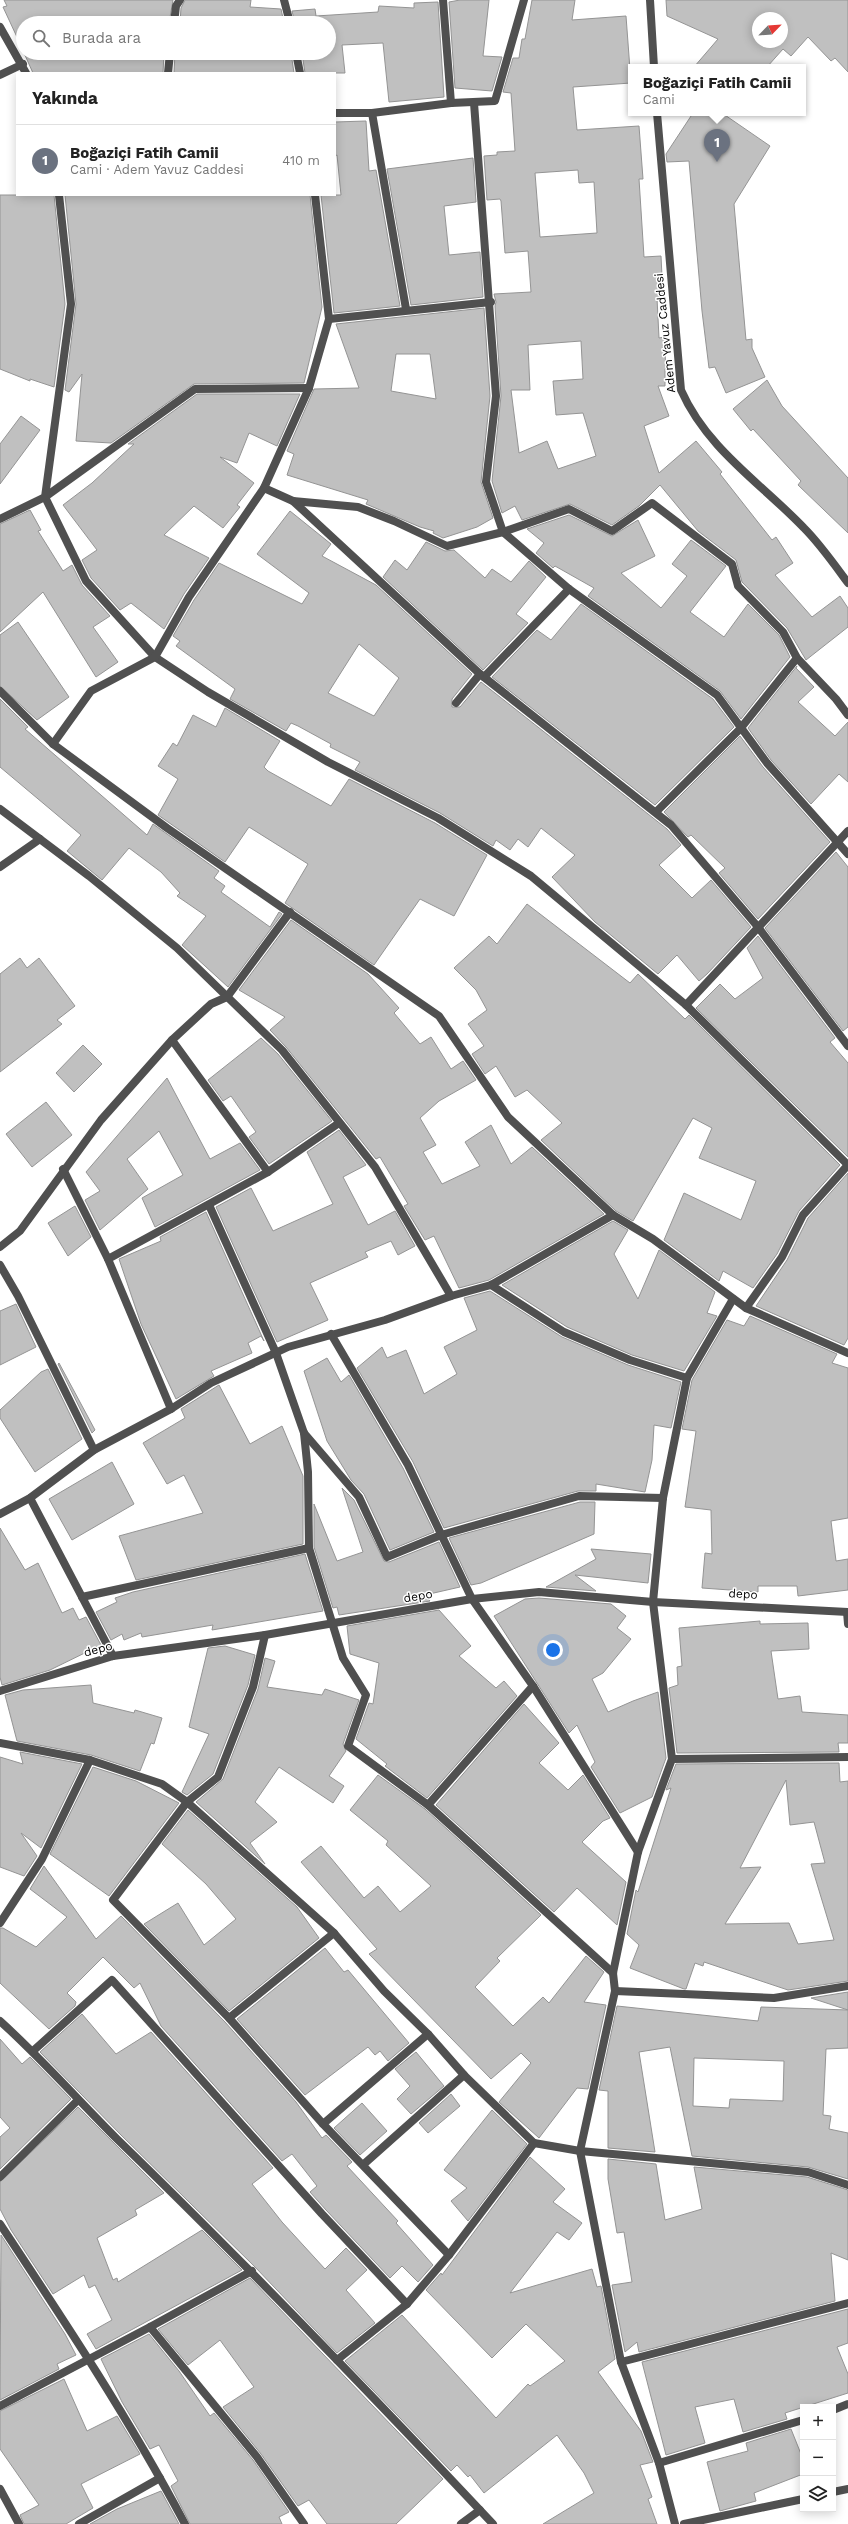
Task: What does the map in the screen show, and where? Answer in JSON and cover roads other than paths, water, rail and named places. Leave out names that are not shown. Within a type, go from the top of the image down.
[{"type":"street","points":[[175,16],[176,6],[180,0]]},
{"type":"street","points":[[284,0],[288,16]]},
{"type":"street","points":[[443,0],[451,103]]},
{"type":"street","points":[[336,113],[372,113],[451,103],[495,101],[524,0]]},
{"type":"street","points":[[650,0],[654,64]]},
{"type":"street","points":[[0,27],[16,53]]},
{"type":"street","points":[[21,60],[26,72]]},
{"type":"street","points":[[168,72],[169,60]]},
{"type":"street","points":[[297,60],[300,72]]},
{"type":"street","points":[[0,75],[23,64]]},
{"type":"street","points":[[474,103],[491,302],[496,396],[486,482],[503,532],[569,589],[717,695],[740,729],[766,763],[848,854]]},
{"type":"street","points":[[372,113],[406,310]]},
{"type":"street","name":"Adem Yavuz Caddesi","points":[[657,116],[681,390],[691,413],[724,453],[805,528],[848,582]]},
{"type":"street","points":[[60,196],[71,304],[45,497],[86,580],[155,657],[208,692],[328,762],[438,818],[531,876],[686,1005],[848,1165],[803,1215],[782,1256],[746,1308]]},
{"type":"street","points":[[53,744],[91,691],[155,657],[189,598],[264,488],[309,388],[329,319],[315,196]]},
{"type":"street","points":[[329,319],[491,302]]},
{"type":"street","points":[[0,519],[45,497],[195,389],[309,388]]},
{"type":"street","points":[[264,488],[293,501],[482,675],[671,824],[758,927],[848,1046]]},
{"type":"street","points":[[293,501],[358,507],[394,521],[447,546],[503,532],[570,509],[612,531],[652,503],[732,564],[738,586],[783,632],[797,658],[836,699],[848,715]]},
{"type":"street","points":[[456,703],[482,675],[569,589]]},
{"type":"street","points":[[656,812],[740,729],[797,658]]},
{"type":"street","points":[[0,691],[53,744],[167,828],[439,1016],[508,1117],[613,1215],[653,1239],[746,1308],[848,1353]]},
{"type":"street","points":[[0,810],[40,839],[177,948],[282,1050],[375,1167],[451,1296]]},
{"type":"street","points":[[686,1005],[848,831]]},
{"type":"street","points":[[0,867],[40,839]]},
{"type":"street","points":[[0,1247],[20,1231],[63,1169],[101,1120],[172,1040],[211,1004],[227,997],[290,912]]},
{"type":"street","points":[[172,1040],[268,1172]]},
{"type":"street","points":[[108,1259],[268,1172],[339,1123]]},
{"type":"street","points":[[63,1169],[108,1259],[170,1409]]},
{"type":"street","points":[[209,1205],[276,1353],[304,1433],[308,1472],[310,1548],[342,1658],[366,1695],[348,1746],[428,1805],[613,1973]]},
{"type":"street","points":[[0,1514],[30,1498],[94,1450],[170,1409],[211,1383],[276,1353],[331,1334],[385,1320],[451,1296],[491,1284],[613,1215]]},
{"type":"street","points":[[0,1265],[18,1296],[94,1450]]},
{"type":"street","points":[[491,1284],[564,1332],[630,1360],[687,1378]]},
{"type":"street","points":[[675,2524],[659,2463],[621,2362],[580,2151],[615,1991],[613,1973],[638,1852],[672,1759],[653,1602],[663,1498],[687,1378],[733,1298]]},
{"type":"street","points":[[331,1334],[408,1465],[472,1599],[532,1686],[638,1852]]},
{"type":"street","points":[[304,1433],[359,1497],[387,1558],[441,1535],[579,1496],[663,1498]]},
{"type":"street","points":[[30,1498],[113,1656]]},
{"type":"street","points":[[82,1598],[310,1548]]},
{"type":"street","name":"depo","points":[[0,1691],[113,1656],[265,1635],[472,1599],[539,1592],[653,1602],[848,1612]]},
{"type":"street","points":[[848,1612],[848,1624]]},
{"type":"street","points":[[265,1635],[253,1687],[218,1777],[187,1802],[113,1900],[229,2018],[323,2124],[364,2164],[449,2255]]},
{"type":"street","points":[[428,1805],[532,1686]]},
{"type":"street","points":[[0,1743],[90,1760],[162,1784],[187,1802],[334,1933],[384,1991],[428,2034],[464,2075],[534,2143],[580,2151],[808,2172],[848,2186]]},
{"type":"street","points":[[672,1759],[848,1757]]},
{"type":"street","points":[[0,1923],[42,1859],[90,1760]]},
{"type":"street","points":[[229,2018],[334,1933]]},
{"type":"street","points":[[34,2051],[112,1980],[322,2214],[407,2304]]},
{"type":"street","points":[[615,1991],[774,1998],[848,1986]]},
{"type":"street","points":[[0,2021],[34,2051],[78,2100],[252,2271],[493,2524]]},
{"type":"street","points":[[323,2124],[428,2034]]},
{"type":"street","points":[[364,2164],[464,2075]]},
{"type":"street","points":[[0,2177],[78,2100]]},
{"type":"street","points":[[338,2360],[407,2304],[449,2255],[534,2143]]},
{"type":"street","points":[[0,2224],[90,2359],[160,2478],[185,2524]]},
{"type":"street","points":[[0,2406],[252,2271]]},
{"type":"street","points":[[621,2362],[848,2303]]},
{"type":"street","points":[[150,2327],[257,2457],[304,2524]]},
{"type":"street","points":[[836,2409],[848,2404]]},
{"type":"street","points":[[659,2463],[800,2421]]},
{"type":"street","points":[[79,2524],[160,2478]]},
{"type":"street","points":[[0,2489],[19,2524]]},
{"type":"street","points":[[836,2491],[848,2489]]},
{"type":"street","points":[[684,2524],[800,2500]]},
{"type":"street","points":[[461,2524],[480,2510]]},
{"type":"place","name":"Boğaziçi Fatih Camii","points":[[717,162]]}]
